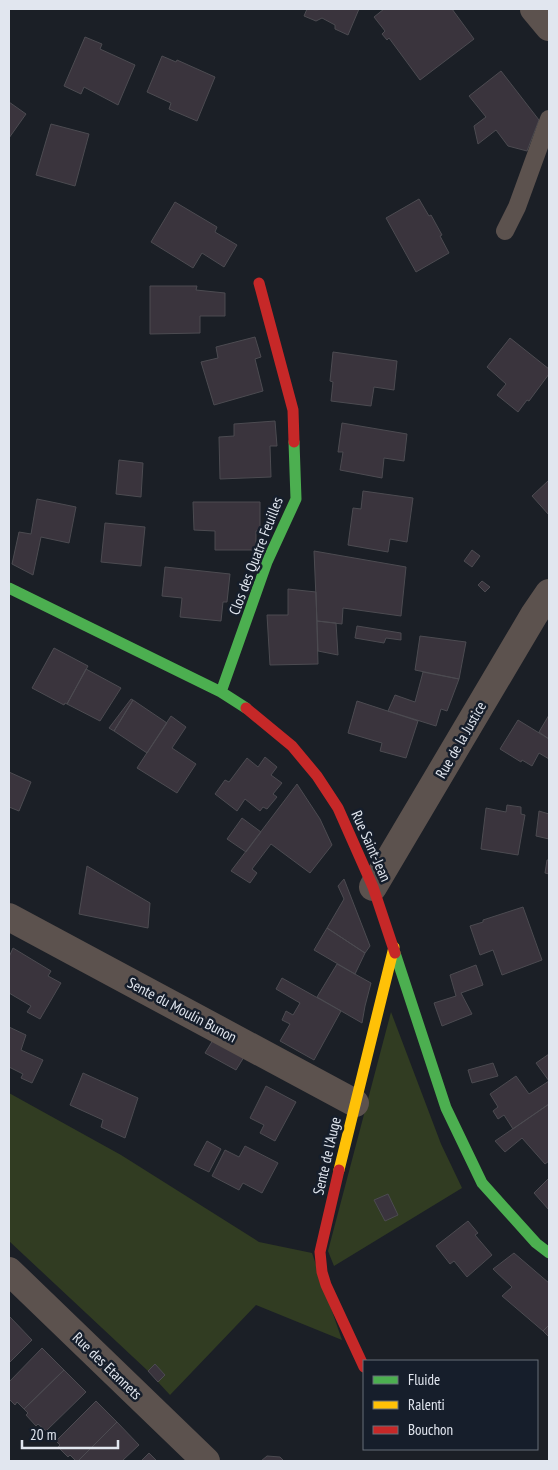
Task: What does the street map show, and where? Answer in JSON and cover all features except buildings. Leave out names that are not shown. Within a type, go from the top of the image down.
[{"type":"street","points":[[534,9],[549,27]]},
{"type":"street","name":"Clos des Quatre Feuilles","points":[[221,692],[268,562],[296,499],[293,410],[259,283]]},
{"type":"street","name":"Rue Saint-Jean","points":[[9,588],[221,692],[250,710],[292,746],[317,776],[338,808],[373,888],[446,1108],[482,1183],[536,1243],[549,1253]]},
{"type":"street","name":"Rue de la Justice","points":[[373,888],[534,615],[549,593]]},
{"type":"street","name":"Sente du Moulin Bunon","points":[[9,917],[354,1103]]},
{"type":"street","name":"Sente de l'Auge","points":[[363,1365],[326,1285],[322,1272],[320,1252],[354,1103],[394,947]]},
{"type":"street","name":"Rue des Etannets","points":[[9,1271],[206,1461]]},
{"type":"lane","points":[[505,231],[549,119]]},
{"type":"green space","points":[[391,1012],[441,1144],[462,1188],[334,1266],[328,1251]]},
{"type":"green space","points":[[9,1093],[121,1155],[259,1242],[312,1253],[342,1340],[256,1305],[170,1395],[158,1382],[165,1375],[155,1365],[148,1371],[9,1241]]},
{"type":"traffic: fast","points":[[221,692],[267,562],[296,499],[294,442]]},
{"type":"traffic: fast","points":[[9,588],[221,692],[246,708]]},
{"type":"traffic: fast","points":[[395,953],[446,1108],[482,1183],[536,1243],[549,1253]]},
{"type":"traffic: slow","points":[[339,1170],[394,947]]},
{"type":"traffic: jam","points":[[259,283],[293,410],[294,442]]},
{"type":"traffic: jam","points":[[246,708],[292,746],[317,776],[338,808],[373,887],[395,953]]},
{"type":"traffic: jam","points":[[339,1170],[320,1252],[322,1272],[326,1285],[363,1365]]}]
